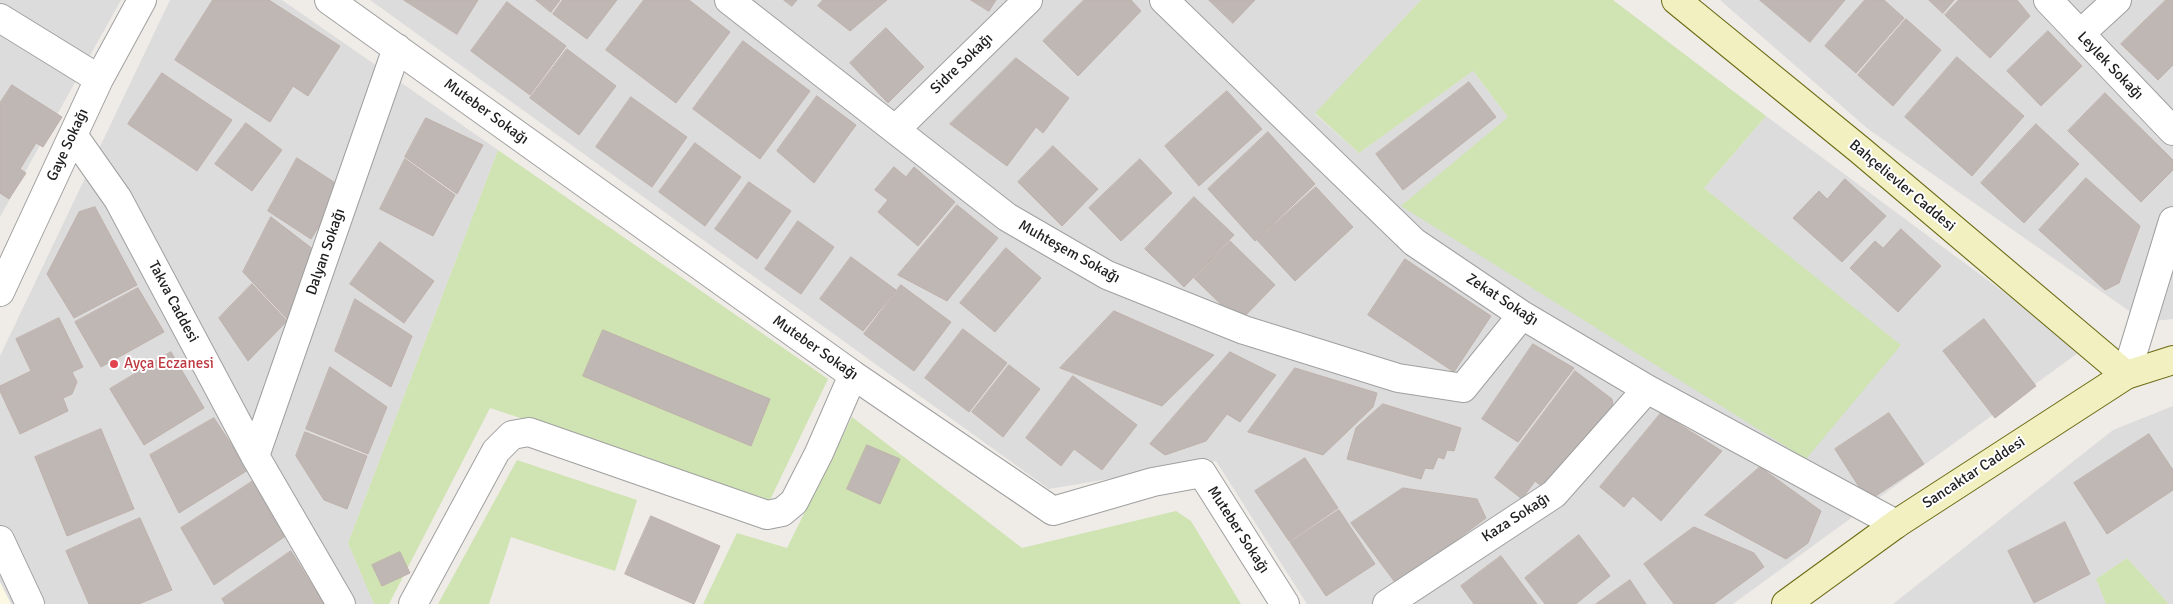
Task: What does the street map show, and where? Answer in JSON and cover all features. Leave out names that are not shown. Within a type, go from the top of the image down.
[{"type":"main road","name":"Bahçelievler Caddesi","points":[[1676,0],[1860,150],[2126,374]]},
{"type":"main road","name":"Sancaktar Caddesi","points":[[1786,604],[1896,524],[2126,374],[2173,360]]},
{"type":"street","name":"Gaye Sokağı","points":[[0,292],[99,79],[142,0]]},
{"type":"street","name":"Muteber Sokağı","points":[[329,0],[853,375],[1053,511],[1153,482],[1202,473],[1285,604]]},
{"type":"street","name":"Muhteşem Sokağı","points":[[729,0],[1007,217],[1107,275],[1244,330],[1398,378],[1463,388],[1522,315]]},
{"type":"street","name":"Sidre Sokağı","points":[[896,129],[1028,0]]},
{"type":"street","name":"Zekat Sokağı","points":[[1164,0],[1414,242],[1522,315],[1647,390],[1896,524]]},
{"type":"street","name":"Leylek Sokağı","points":[[2048,0],[2173,131]]},
{"type":"street","points":[[2080,34],[2117,0]]},
{"type":"street","points":[[0,18],[99,79]]},
{"type":"street","name":"Dalyan Sokağı","points":[[255,456],[397,48]]},
{"type":"street","name":"Takva Caddesi","points":[[73,135],[118,199],[255,456],[341,604]]},
{"type":"street","points":[[2126,374],[2173,221]]},
{"type":"street","points":[[414,604],[496,451],[512,435],[529,432],[767,515],[782,512],[794,502],[819,453],[853,375]]},
{"type":"street","name":"Kaza Sokağı","points":[[1387,604],[1554,494],[1647,390]]},
{"type":"street","points":[[0,540],[30,604]]},
{"type":"shaded area","points":[[0,0],[121,0],[0,217]]},
{"type":"shaded area","points":[[170,0],[282,0],[498,150],[348,543],[374,604],[11,604],[0,582],[0,356]]},
{"type":"shaded area","points":[[370,0],[1421,0],[1315,114],[1359,153],[1473,71],[1508,117],[1402,206],[1900,345],[1704,188],[1766,116],[2082,350],[1733,604],[1307,604],[1216,461],[1049,489]]},
{"type":"shaded area","points":[[1720,0],[2173,0],[2173,319],[2145,322],[1868,129]]},
{"type":"shaded area","points":[[2173,406],[2173,604],[2169,604],[2127,558],[2096,579],[2106,604],[1893,604],[2113,430]]},
{"type":"shaded area","points":[[0,582],[11,604],[0,604]]},
{"type":"green space","points":[[1421,0],[1613,0],[1766,116],[1704,188],[1901,345],[1806,459],[1401,206],[1508,117],[1473,71],[1359,153],[1315,113]]},
{"type":"green space","points":[[498,150],[828,379],[770,500],[490,408],[389,604],[374,604],[348,543]]},
{"type":"green space","points":[[852,417],[1022,548],[1176,511],[1191,521],[1241,604],[703,604],[737,533],[787,548]]},
{"type":"green space","points":[[517,460],[637,500],[615,571],[511,537],[489,604],[438,604]]},
{"type":"green space","points":[[2127,558],[2169,604],[2106,604],[2096,579]]},
{"type":"building","points":[[213,0],[269,0],[340,46],[308,96],[293,86],[270,122],[175,60]]},
{"type":"building","points":[[404,0],[478,0],[457,34]]},
{"type":"building","points":[[536,0],[560,0],[551,12]]},
{"type":"building","points":[[563,0],[617,0],[587,39],[553,14]]},
{"type":"building","points":[[644,0],[689,0],[730,32],[676,103],[606,50]]},
{"type":"building","points":[[784,0],[797,0],[792,6]]},
{"type":"building","points":[[823,0],[887,0],[850,31],[818,6]]},
{"type":"building","points":[[971,0],[996,0],[989,11]]},
{"type":"building","points":[[1084,0],[1131,0],[1141,11],[1078,76],[1043,41]]},
{"type":"building","points":[[1209,0],[1255,0],[1233,23]]},
{"type":"building","points":[[1760,0],[1845,0],[1810,42]]},
{"type":"building","points":[[1865,0],[1884,0],[1904,18],[1856,73],[1825,46]]},
{"type":"building","points":[[1929,0],[1954,0],[1943,13]]},
{"type":"building","points":[[1959,0],[2017,0],[2030,16],[1990,58],[1945,15]]},
{"type":"building","points":[[2166,0],[2173,0],[2173,65],[2158,80],[2121,44]]},
{"type":"building","points":[[507,2],[566,46],[530,95],[471,51]]},
{"type":"building","points":[[1906,19],[1941,50],[1893,106],[1858,75]]},
{"type":"building","points":[[886,28],[924,67],[888,103],[850,63]]},
{"type":"building","points":[[2048,31],[2082,66],[2041,106],[2007,71]]},
{"type":"building","points":[[743,41],[810,91],[760,159],[693,109]]},
{"type":"building","points":[[567,49],[616,86],[579,135],[530,98]]},
{"type":"building","points":[[1957,57],[2024,116],[1972,176],[1905,117]]},
{"type":"building","points":[[1016,58],[1069,98],[1043,133],[1036,127],[1007,166],[950,124]]},
{"type":"building","points":[[162,73],[232,120],[197,171],[128,124]]},
{"type":"building","points":[[1469,82],[1496,117],[1403,190],[1376,154]]},
{"type":"building","points":[[12,85],[62,117],[43,147],[36,143],[20,169],[26,173],[9,199],[0,193],[0,103]]},
{"type":"building","points":[[1227,91],[1262,129],[1199,186],[1165,146]]},
{"type":"building","points":[[2105,93],[2173,160],[2173,170],[2141,202],[2068,131]]},
{"type":"building","points":[[817,96],[856,125],[814,183],[777,151]]},
{"type":"building","points":[[631,97],[687,137],[652,187],[596,147]]},
{"type":"building","points":[[426,118],[483,145],[457,194],[405,157]]},
{"type":"building","points":[[246,123],[282,150],[252,191],[215,164]]},
{"type":"building","points":[[2036,124],[2079,164],[2024,223],[1981,183]]},
{"type":"building","points":[[1268,132],[1315,184],[1255,241],[1208,189]]},
{"type":"building","points":[[695,143],[741,177],[705,226],[659,192]]},
{"type":"building","points":[[1053,146],[1098,189],[1062,226],[1018,182]]},
{"type":"building","points":[[297,158],[343,188],[311,239],[268,211]]},
{"type":"building","points":[[405,159],[455,195],[433,236],[380,209]]},
{"type":"building","points":[[1140,159],[1172,193],[1121,241],[1089,208]]},
{"type":"building","points":[[894,167],[906,177],[914,167],[955,202],[918,246],[878,212],[888,200],[875,190]]},
{"type":"building","points":[[2086,178],[2140,226],[2119,283],[2105,290],[2039,230]]},
{"type":"building","points":[[1845,179],[1886,216],[1842,262],[1793,218],[1819,191],[1827,199]]},
{"type":"building","points":[[749,182],[791,211],[757,259],[715,229]]},
{"type":"building","points":[[1316,187],[1353,227],[1295,281],[1257,240]]},
{"type":"building","points":[[1194,197],[1234,235],[1184,287],[1145,249]]},
{"type":"building","points":[[957,205],[998,238],[947,301],[898,275]]},
{"type":"building","points":[[95,207],[137,285],[74,318],[47,274],[79,212]]},
{"type":"building","points":[[271,217],[314,250],[290,322],[243,272]]},
{"type":"building","points":[[798,221],[834,247],[801,294],[765,269]]},
{"type":"building","points":[[1901,229],[1941,266],[1898,312],[1850,268],[1875,241],[1883,248]]},
{"type":"building","points":[[1230,241],[1275,285],[1239,322],[1194,278]]},
{"type":"building","points":[[380,242],[434,281],[404,323],[350,284]]},
{"type":"building","points":[[1006,248],[1041,278],[995,332],[960,303]]},
{"type":"building","points":[[851,257],[896,290],[863,331],[820,299]]},
{"type":"building","points":[[1405,259],[1491,316],[1454,372],[1368,315]]},
{"type":"building","points":[[252,284],[287,321],[248,361],[219,318]]},
{"type":"building","points":[[901,285],[951,322],[914,371],[864,334]]},
{"type":"building","points":[[138,288],[164,332],[101,367],[75,322]]},
{"type":"building","points":[[355,299],[412,336],[391,387],[335,351]]},
{"type":"building","points":[[1114,311],[1214,355],[1162,406],[1060,368]]},
{"type":"building","points":[[59,318],[83,367],[72,372],[77,382],[72,394],[63,398],[68,411],[20,434],[0,391],[0,386],[31,371],[16,339]]},
{"type":"building","points":[[1984,319],[2036,386],[1995,418],[1943,351]]},
{"type":"building","points":[[963,329],[1007,363],[969,412],[925,378]]},
{"type":"building","points":[[603,330],[770,399],[751,446],[583,376]]},
{"type":"building","points":[[1533,344],[1574,368],[1518,442],[1482,419]]},
{"type":"building","points":[[171,352],[204,408],[144,445],[110,389]]},
{"type":"building","points":[[1230,352],[1276,375],[1240,422],[1227,414],[1206,441],[1165,455],[1150,444]]},
{"type":"building","points":[[1009,365],[1040,389],[1003,437],[972,412]]},
{"type":"building","points":[[330,367],[387,407],[368,454],[306,429]]},
{"type":"building","points":[[1295,368],[1377,393],[1373,407],[1323,455],[1248,432]]},
{"type":"building","points":[[1575,371],[1612,399],[1614,413],[1544,488],[1535,481],[1522,499],[1495,478]]},
{"type":"building","points":[[1073,376],[1137,425],[1102,470],[1074,449],[1061,466],[1026,438]]},
{"type":"building","points":[[1383,404],[1461,428],[1454,451],[1447,450],[1444,459],[1438,457],[1433,469],[1425,468],[1421,479],[1347,459],[1356,428]]},
{"type":"building","points":[[1661,413],[1722,451],[1661,521],[1633,496],[1624,507],[1600,487]]},
{"type":"building","points":[[1889,413],[1924,464],[1868,501],[1835,449]]},
{"type":"building","points":[[214,418],[248,470],[179,513],[150,455]]},
{"type":"building","points":[[101,429],[134,509],[67,536],[35,457]]},
{"type":"building","points":[[305,432],[367,456],[347,509],[324,500],[296,456]]},
{"type":"building","points":[[2149,434],[2173,470],[2173,490],[2107,534],[2074,483]]},
{"type":"building","points":[[867,445],[900,459],[880,504],[847,489]]},
{"type":"building","points":[[1305,458],[1338,508],[1289,541],[1255,491]]},
{"type":"building","points":[[1760,467],[1821,511],[1808,543],[1786,559],[1705,515]]},
{"type":"building","points":[[253,481],[287,535],[214,585],[181,528]]},
{"type":"building","points":[[1403,488],[1477,499],[1486,518],[1397,585],[1351,523]]},
{"type":"building","points":[[1339,510],[1375,564],[1326,596],[1290,542]]},
{"type":"building","points":[[651,516],[720,546],[694,604],[625,574]]},
{"type":"building","points":[[140,518],[172,590],[139,604],[89,604],[66,551]]},
{"type":"building","points":[[2065,522],[2090,574],[2034,603],[2008,551]]},
{"type":"building","points":[[1694,527],[1754,553],[1764,567],[1714,604],[1674,604],[1644,564]]},
{"type":"building","points":[[1579,535],[1610,576],[1576,604],[1545,604],[1525,578]]},
{"type":"building","points":[[291,551],[324,604],[225,604],[222,599]]},
{"type":"building","points":[[400,552],[410,573],[382,586],[372,565]]},
{"type":"building","points":[[1501,556],[1537,604],[1474,604],[1461,586]]},
{"type":"building","points":[[1630,580],[1646,604],[1596,604]]},
{"type":"place","name":"Ayça Eczanesi","points":[[114,364]]}]
